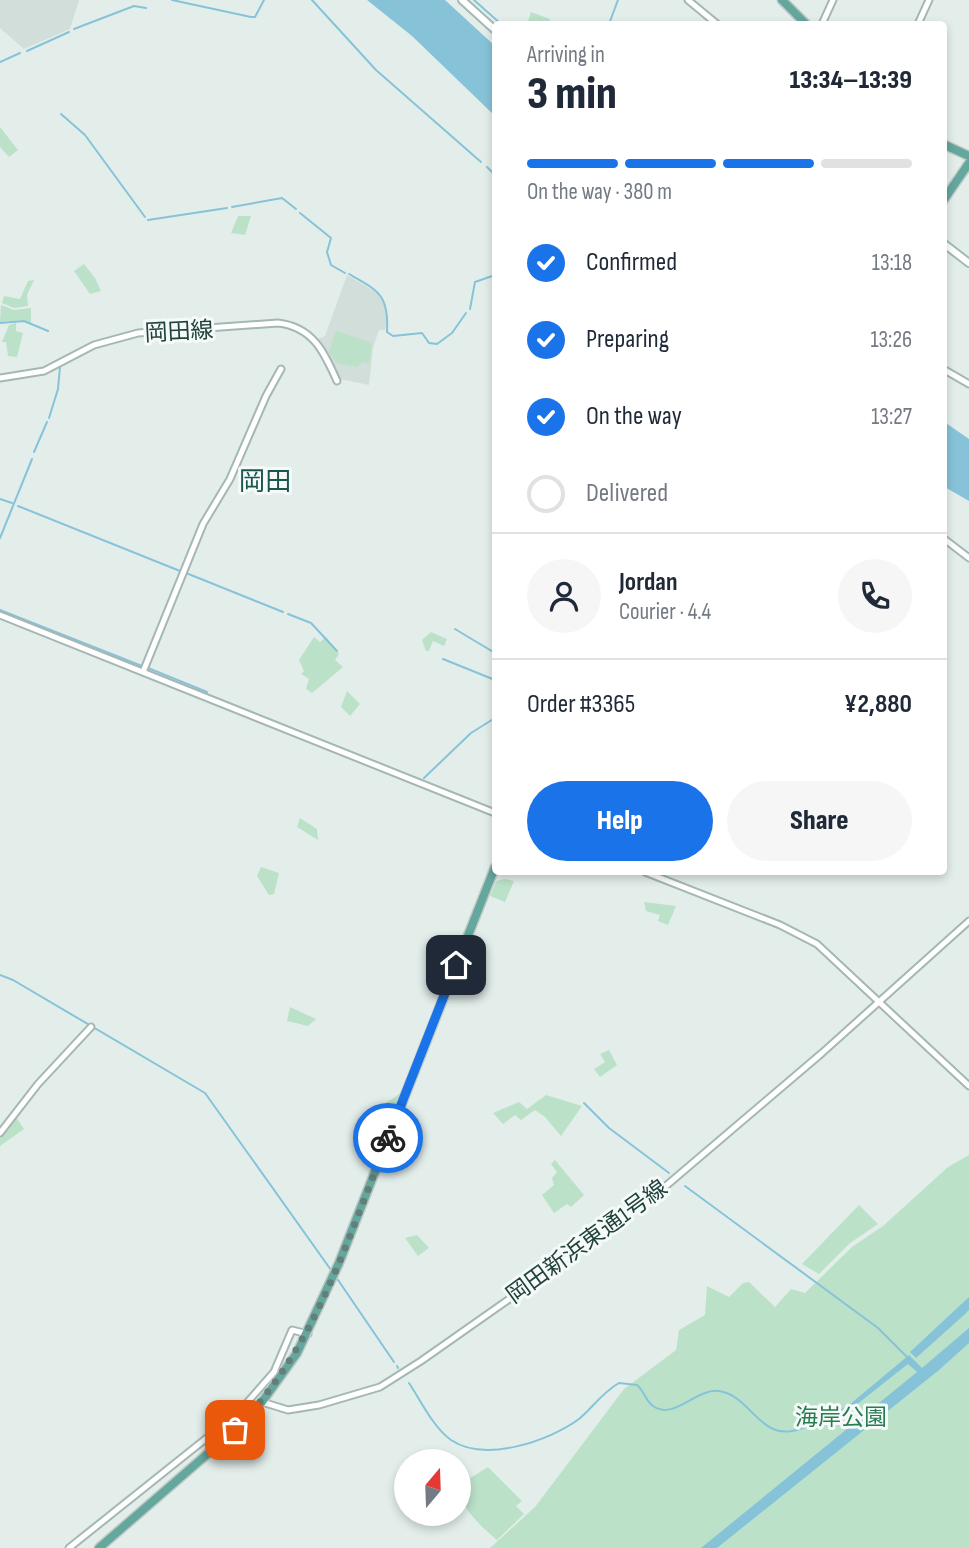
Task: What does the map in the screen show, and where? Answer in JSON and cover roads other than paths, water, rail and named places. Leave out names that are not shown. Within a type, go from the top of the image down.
[{"type":"main road","points":[[462,0],[492,27]]},
{"type":"main road","points":[[775,0],[796,21]]},
{"type":"main road","points":[[782,0],[803,21]]},
{"type":"main road","points":[[947,147],[965,163]]},
{"type":"main road","points":[[947,152],[965,163]]},
{"type":"main road","points":[[947,194],[965,163]]},
{"type":"main road","points":[[947,246],[969,262]]},
{"type":"main road","points":[[99,1548],[226,1439],[262,1402],[289,1367],[308,1334],[334,1274],[492,875]]},
{"type":"street","points":[[688,0],[713,21]]},
{"type":"street","points":[[823,21],[833,0]]},
{"type":"street","points":[[919,21],[929,0]]},
{"type":"street","name":"岡田線","points":[[0,377],[44,370],[94,345],[138,333],[278,323],[299,328],[313,338],[337,381]]},
{"type":"street","points":[[142,672],[203,524],[230,479],[266,396],[281,369]]},
{"type":"street","points":[[947,371],[969,384]]},
{"type":"street","points":[[947,541],[969,558]]},
{"type":"street","points":[[0,615],[492,812]]},
{"type":"street","points":[[652,875],[805,936],[828,953],[865,992],[969,1086]]},
{"type":"street","name":"岡田新浜東通1号線","points":[[262,1402],[276,1408],[296,1410],[389,1382],[657,1193],[878,1004],[969,921]]},
{"type":"street","points":[[0,1133],[38,1084],[91,1027]]},
{"type":"street","points":[[69,1548],[238,1413],[274,1373],[292,1330],[308,1334]]},
{"type":"water","points":[[367,0],[445,0],[492,43],[492,113],[412,36]]},
{"type":"water","points":[[947,424],[969,439],[969,501],[947,488]]},
{"type":"water","points":[[969,1297],[969,1310],[916,1358],[910,1352]]},
{"type":"water","points":[[969,1328],[969,1343],[939,1370],[717,1548],[701,1548],[917,1372],[908,1364],[851,1409],[822,1422],[821,1419],[849,1405],[909,1355],[922,1368]]},
{"type":"waterway","points":[[172,0],[251,17],[255,17],[264,0]]},
{"type":"waterway","points":[[312,0],[376,70],[481,162]]},
{"type":"waterway","points":[[474,0],[498,21]]},
{"type":"waterway","points":[[610,21],[618,0]]},
{"type":"waterway","points":[[74,29],[134,6],[146,8]]},
{"type":"waterway","points":[[27,51],[69,32]]},
{"type":"waterway","points":[[0,62],[20,53]]},
{"type":"waterway","points":[[61,114],[85,135],[145,217]]},
{"type":"waterway","points":[[487,167],[492,172]]},
{"type":"waterway","points":[[232,207],[282,198],[296,209]]},
{"type":"waterway","points":[[148,220],[227,208]]},
{"type":"waterway","points":[[300,213],[331,238],[327,252],[331,265],[345,273]]},
{"type":"waterway","points":[[349,274],[380,296],[386,310],[387,332],[393,336],[422,333],[429,343],[437,344],[452,333],[466,313]]},
{"type":"waterway","points":[[470,309],[475,282],[492,276]]},
{"type":"waterway","points":[[0,323],[24,321],[48,331]]},
{"type":"waterway","points":[[49,418],[58,389],[60,367]]},
{"type":"waterway","points":[[34,452],[47,422]]},
{"type":"waterway","points":[[0,538],[32,459]]},
{"type":"waterway","points":[[0,499],[12,503]]},
{"type":"waterway","points":[[18,506],[180,571]]},
{"type":"waterway","points":[[186,573],[283,612]]},
{"type":"waterway","points":[[0,610],[142,666]]},
{"type":"waterway","points":[[288,614],[311,623],[337,651]]},
{"type":"waterway","points":[[455,629],[492,651]]},
{"type":"waterway","points":[[443,659],[492,679]]},
{"type":"waterway","points":[[148,668],[207,692]]},
{"type":"waterway","points":[[424,778],[471,733],[492,720]]},
{"type":"waterway","points":[[0,975],[13,980],[205,1093],[331,1270]]},
{"type":"waterway","points":[[584,1103],[609,1128],[669,1173]]},
{"type":"waterway","points":[[685,1186],[878,1328],[908,1358]]},
{"type":"waterway","points":[[336,1277],[394,1362]]},
{"type":"waterway","points":[[409,1383],[445,1435],[465,1447],[481,1450],[516,1446],[551,1435],[579,1419],[619,1383],[637,1385],[651,1404],[661,1410],[677,1407],[710,1391],[719,1391],[729,1394],[762,1422],[781,1431],[796,1430],[823,1420]]},
{"type":"district","name":"岡田","points":[[265,482]]},
{"type":"park label","name":"海岸公園","points":[[841,1418]]}]
